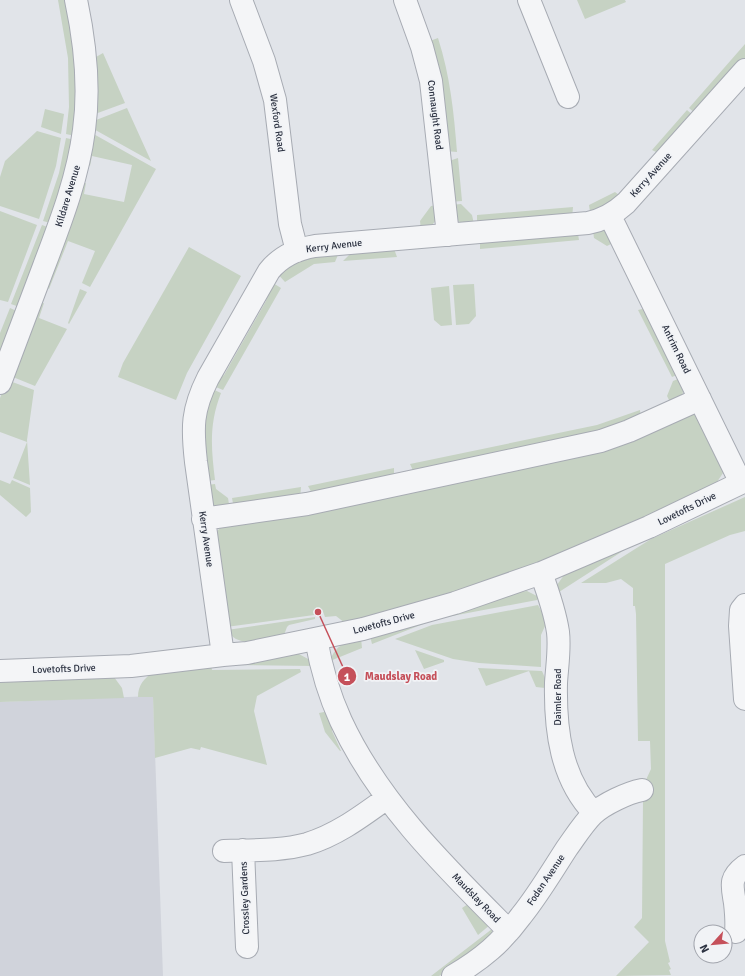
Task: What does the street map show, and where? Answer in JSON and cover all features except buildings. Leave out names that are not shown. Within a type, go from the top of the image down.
[{"type":"street","name":"Kildare Avenue","points":[[0,383],[68,201],[80,150],[84,129],[86,71],[76,0]]},
{"type":"street","name":"Wexford Road","points":[[241,0],[264,61],[275,100],[290,224],[297,251]]},
{"type":"street","name":"Connaught Road","points":[[405,0],[422,47],[431,81],[448,234]]},
{"type":"street","points":[[529,0],[568,97]]},
{"type":"street","name":"Kerry Avenue","points":[[222,655],[193,434],[195,414],[200,394],[208,378],[269,271],[276,263],[290,254],[315,246],[598,221],[610,216],[626,203],[745,70]]},
{"type":"street","name":"Antrim Road","points":[[610,216],[700,399],[743,482]]},
{"type":"street","points":[[203,519],[307,504],[601,441],[629,432],[700,399]]},
{"type":"street","name":"Lovetofts Drive","points":[[0,671],[131,666],[247,653],[363,629],[455,603],[542,573],[649,527],[743,482]]},
{"type":"street","name":"Daimler Road","points":[[542,573],[558,632],[556,698],[558,730],[562,752],[573,786],[585,804],[594,813]]},
{"type":"street","points":[[745,605],[741,610],[740,626],[745,699]]},
{"type":"street","name":"Maudslay Road","points":[[316,639],[324,676],[340,719],[357,753],[387,798],[415,833],[435,856],[509,932]]},
{"type":"street","name":"Foden Avenue","points":[[453,976],[485,956],[509,932],[594,813],[626,795],[642,790]]},
{"type":"street","name":"Crossley Gardens","points":[[247,947],[234,851],[288,847],[315,841],[335,833],[387,798]]},
{"type":"street","points":[[736,932],[732,884],[734,876],[745,866]]},
{"type":"shaded area","points":[[153,696],[163,976],[0,976],[0,702]]},
{"type":"green space","points":[[58,0],[70,0],[78,47],[75,136],[66,134],[69,107],[68,58]]},
{"type":"green space","points":[[577,0],[625,0],[626,2],[585,19]]},
{"type":"green space","points":[[438,38],[446,66],[451,94],[457,152],[445,151],[427,42]]},
{"type":"green space","points":[[745,44],[745,61],[697,115],[689,108]]},
{"type":"green space","points":[[103,53],[125,103],[95,114],[96,57]]},
{"type":"green space","points":[[127,108],[151,161],[90,127],[91,122]]},
{"type":"green space","points":[[45,109],[64,114],[61,134],[41,127]]},
{"type":"green space","points":[[687,110],[695,117],[662,155],[652,150]]},
{"type":"green space","points":[[37,131],[61,138],[56,166],[39,219],[0,206],[0,177],[5,161]]},
{"type":"green space","points":[[90,132],[156,169],[90,287],[82,283],[95,251],[68,241],[49,289],[43,283],[78,185],[86,183],[84,194],[124,202],[132,165],[92,156],[90,166],[84,161]]},
{"type":"green space","points":[[66,138],[75,140],[54,224],[43,221],[59,173]]},
{"type":"green space","points":[[458,158],[462,201],[449,202],[446,162]]},
{"type":"green space","points":[[615,192],[619,195],[621,201],[590,212],[589,205]]},
{"type":"green space","points":[[461,204],[472,215],[474,224],[461,223],[456,218],[450,205]]},
{"type":"green space","points":[[438,205],[437,215],[433,224],[421,230],[420,221],[431,206]]},
{"type":"green space","points":[[573,207],[572,219],[477,224],[477,215]]},
{"type":"green space","points":[[0,211],[37,225],[8,302],[0,300]]},
{"type":"green space","points":[[42,225],[53,229],[22,308],[11,304]]},
{"type":"green space","points":[[577,228],[579,240],[480,249],[480,241]]},
{"type":"green space","points":[[605,229],[615,242],[607,246],[594,238],[593,231]]},
{"type":"green space","points":[[393,246],[397,257],[343,261],[355,249]]},
{"type":"green space","points":[[189,247],[241,276],[187,373],[176,400],[118,377],[123,363]]},
{"type":"green space","points":[[340,250],[335,262],[314,264],[285,282],[276,272],[286,263]]},
{"type":"green space","points":[[273,283],[281,288],[223,390],[211,385],[224,375],[266,301],[268,287]]},
{"type":"green space","points":[[474,284],[476,316],[469,324],[456,325],[453,285]]},
{"type":"green space","points":[[449,286],[452,325],[441,326],[434,320],[431,288]]},
{"type":"green space","points":[[80,289],[87,292],[69,324],[68,323]]},
{"type":"green space","points":[[44,303],[39,318],[67,329],[35,386],[8,375],[35,305]]},
{"type":"green space","points":[[650,307],[682,373],[672,377],[638,310]]},
{"type":"green space","points":[[10,308],[21,313],[0,367],[0,333]]},
{"type":"green space","points":[[683,377],[683,393],[672,406],[667,396],[673,381]]},
{"type":"green space","points":[[7,380],[34,390],[27,440],[30,485],[13,478],[27,442],[0,432],[0,398]]},
{"type":"green space","points":[[210,388],[221,393],[214,415],[212,436],[215,480],[207,481],[200,451]]},
{"type":"green space","points":[[640,410],[641,420],[415,475],[410,464],[597,425]]},
{"type":"green space","points":[[694,413],[697,415],[725,470],[717,482],[670,506],[537,565],[439,600],[345,623],[336,616],[325,617],[322,609],[313,611],[314,615],[226,627],[215,533],[222,526]]},
{"type":"green space","points":[[394,468],[394,479],[314,497],[308,486]]},
{"type":"green space","points":[[0,480],[10,484],[12,480],[30,488],[31,512],[26,517],[0,495]]},
{"type":"green space","points":[[215,484],[216,489],[228,498],[230,510],[219,509],[213,506],[207,485]]},
{"type":"green space","points":[[301,487],[300,500],[234,509],[232,498]]},
{"type":"green space","points":[[745,497],[745,531],[730,535],[665,564],[665,941],[670,962],[668,963],[671,969],[669,970],[671,975],[616,976],[649,942],[634,927],[642,918],[643,801],[645,782],[651,769],[650,741],[638,741],[636,614],[635,606],[633,606],[633,588],[621,579],[606,583],[581,583],[651,539]]},
{"type":"green space","points":[[629,547],[559,592],[556,592],[557,585],[564,575]]},
{"type":"green space","points":[[527,591],[539,597],[537,600],[436,619],[372,644],[370,636],[519,592]]},
{"type":"green space","points":[[538,605],[544,616],[545,626],[541,635],[541,667],[479,663],[453,659],[395,639],[432,625]]},
{"type":"green space","points":[[315,617],[315,619],[289,625],[284,635],[247,642],[236,639],[227,630]]},
{"type":"green space","points":[[361,638],[362,648],[330,661],[335,651],[342,645]]},
{"type":"green space","points":[[415,650],[444,660],[444,662],[424,669]]},
{"type":"green space","points":[[297,653],[310,660],[315,666],[223,665]]},
{"type":"green space","points":[[211,665],[212,670],[300,669],[301,672],[257,696],[254,711],[267,765],[201,747],[200,750],[191,748],[155,758],[153,697],[138,697],[142,682],[154,672]]},
{"type":"green space","points":[[478,668],[542,671],[545,678],[545,688],[536,687],[529,671],[486,686]]},
{"type":"green space","points":[[114,677],[122,688],[124,698],[0,702],[0,679]]},
{"type":"green space","points":[[329,711],[333,720],[332,731],[341,751],[325,732],[319,713]]},
{"type":"green space","points":[[471,902],[491,924],[478,935],[462,908]]},
{"type":"green space","points":[[492,929],[492,935],[455,968],[439,976],[431,976]]},
{"type":"place","name":"Maudslay Road","points":[[318,612]]}]
